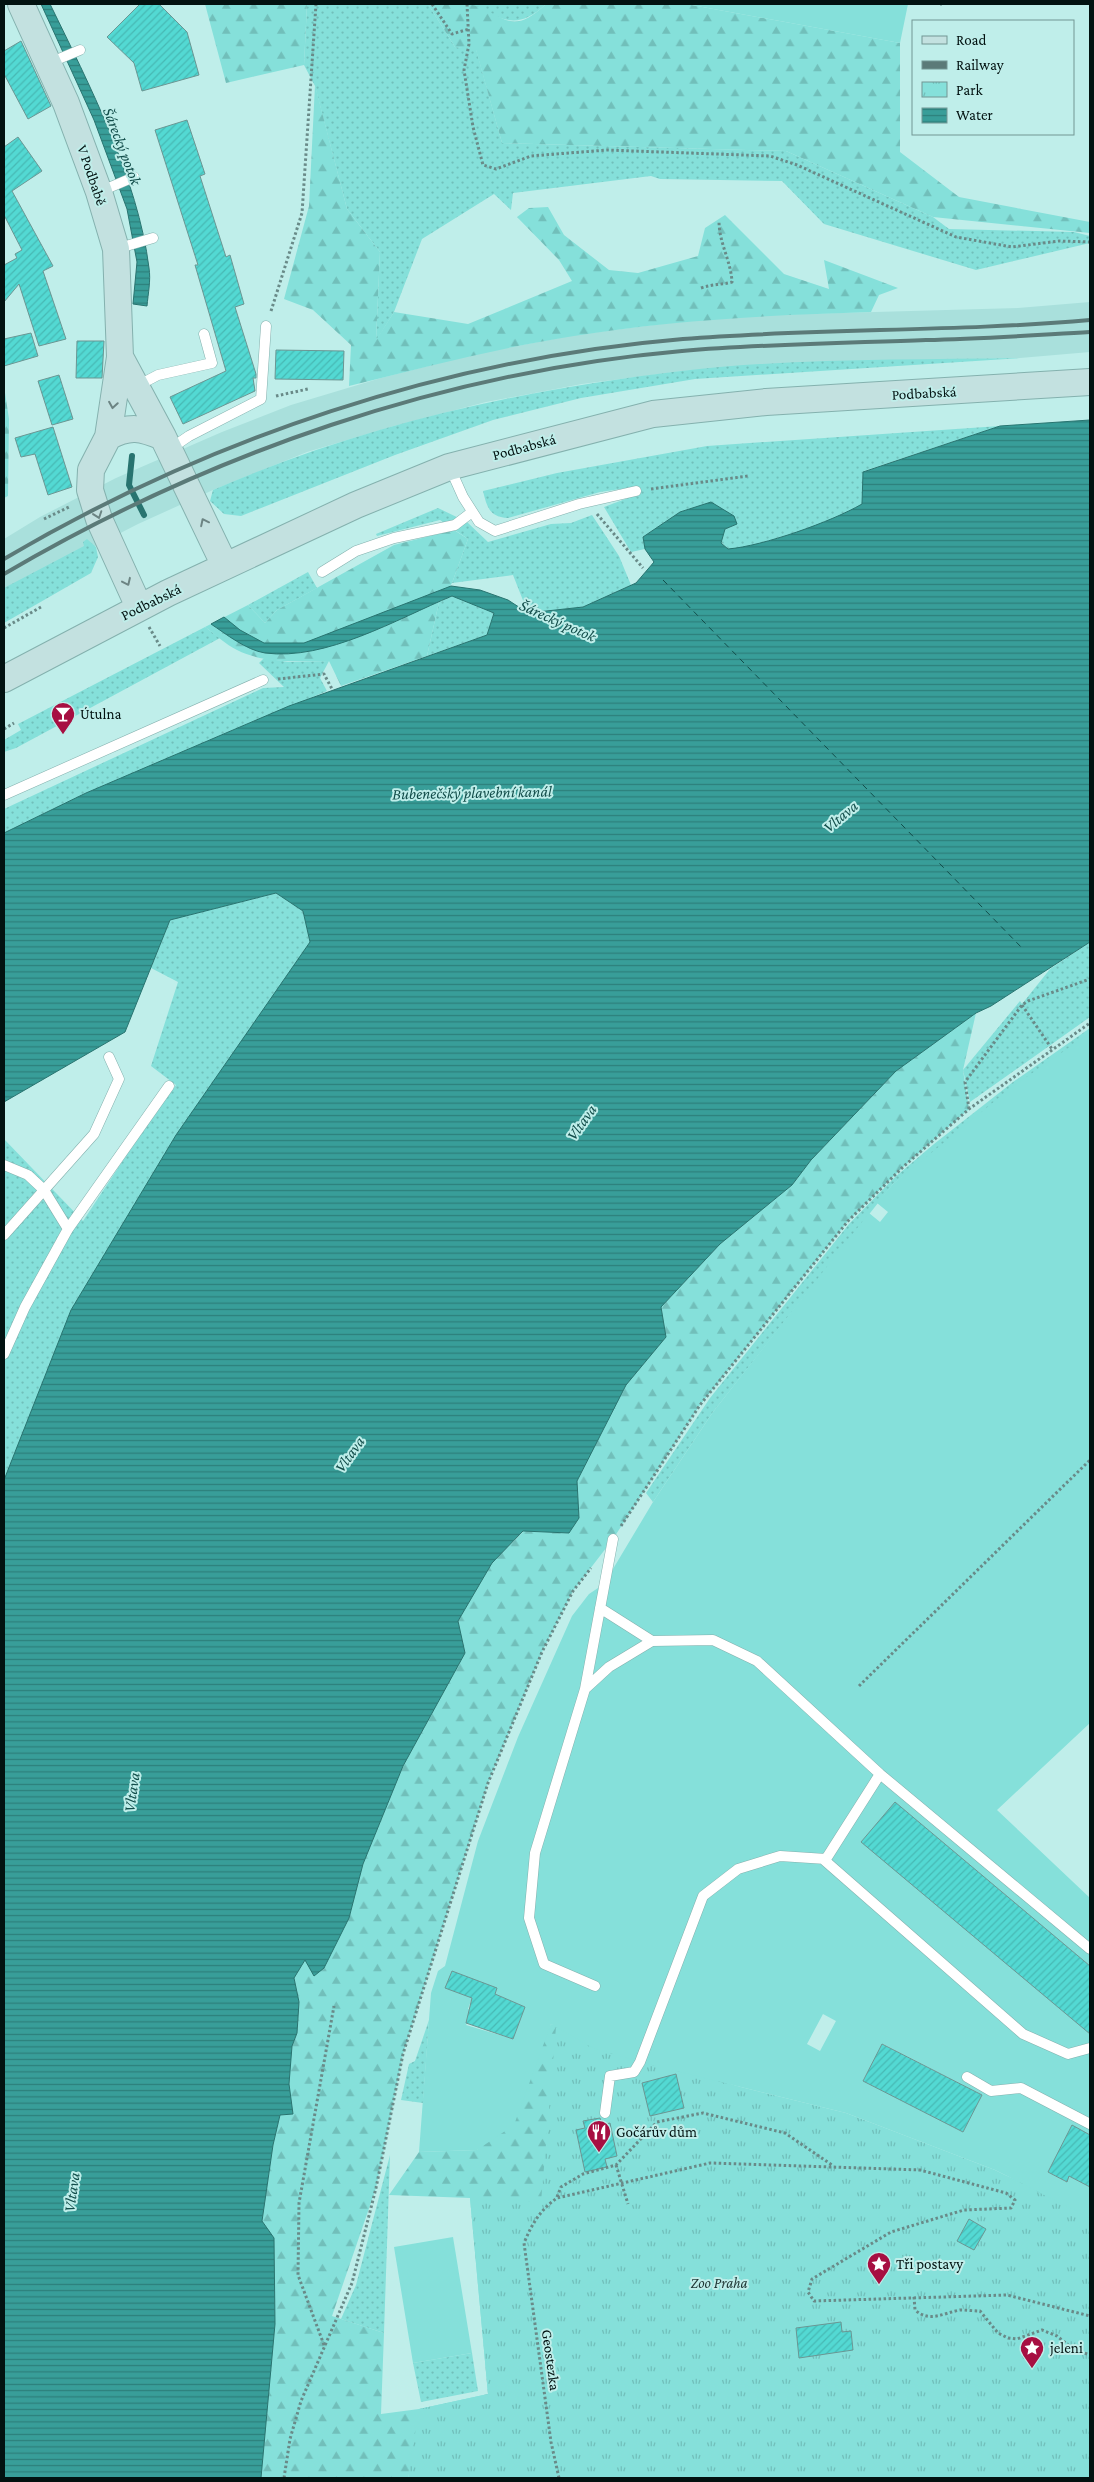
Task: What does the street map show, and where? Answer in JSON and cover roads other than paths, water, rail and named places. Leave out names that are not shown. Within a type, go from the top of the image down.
[{"type":"main road","name":"V Podbabě","points":[[21,4],[54,61],[104,190],[122,247],[120,357],[108,437],[91,470],[90,490],[99,519],[139,607]]},
{"type":"main road","name":"V Podbabě","points":[[120,357],[141,385],[166,443],[225,566]]},
{"type":"main road","name":"Podbabská","points":[[4,679],[139,607],[225,566],[356,505],[449,467],[653,414],[766,402],[1090,382]]},
{"type":"main road","points":[[108,437],[121,430],[143,429],[166,443]]},
{"type":"lane","points":[[54,61],[80,50]]},
{"type":"lane","points":[[104,190],[134,177]]},
{"type":"lane","points":[[122,247],[154,238]]},
{"type":"lane","points":[[166,443],[189,436],[260,399],[266,326]]},
{"type":"lane","points":[[141,385],[158,375],[212,363],[204,334]]},
{"type":"lane","points":[[449,467],[479,522],[496,531],[588,501],[636,491]]},
{"type":"lane","points":[[322,572],[356,551],[394,538],[455,525],[472,512]]},
{"type":"lane","points":[[4,795],[263,680]]},
{"type":"lane","points":[[4,1236],[94,1134],[120,1079],[108,1057]]},
{"type":"lane","points":[[4,1354],[25,1308],[68,1229],[169,1086]]},
{"type":"lane","points":[[4,1165],[28,1175],[44,1190],[68,1229]]},
{"type":"lane","points":[[595,1986],[544,1964],[529,1918],[535,1853],[585,1689],[613,1539]]},
{"type":"lane","points":[[600,1608],[652,1641]]},
{"type":"lane","points":[[585,1689],[609,1667],[652,1641],[713,1640],[757,1661],[880,1774],[1090,1949]]},
{"type":"lane","points":[[605,2113],[610,2076],[634,2072],[640,2062],[703,1896],[738,1869],[780,1856],[826,1859],[880,1774]]},
{"type":"lane","points":[[822,1859],[1023,2034],[1068,2054],[1090,2048]]},
{"type":"lane","points":[[967,2077],[991,2091],[1021,2088],[1090,2124]]},
{"type":"water","points":[[41,4],[50,4],[96,99],[123,166],[143,234],[149,268],[150,282],[147,306],[133,304],[137,262],[127,209],[94,120]]},
{"type":"water","points":[[1090,420],[1090,942],[991,1006],[976,1013],[896,1071],[811,1160],[792,1185],[720,1244],[661,1307],[666,1337],[626,1385],[577,1481],[579,1518],[569,1533],[523,1531],[492,1563],[458,1621],[465,1653],[403,1766],[363,1864],[349,1918],[324,1968],[314,1976],[305,1960],[294,1978],[299,2002],[297,2033],[292,2046],[289,2084],[293,2114],[280,2115],[273,2145],[262,2221],[274,2238],[275,2324],[261,2478],[4,2478],[4,1480],[71,1310],[176,1135],[310,942],[303,911],[276,893],[170,920],[125,1032],[4,1102],[4,833],[86,793],[289,706],[487,635],[494,613],[452,596],[385,626],[336,645],[288,654],[265,653],[251,649],[211,624],[224,617],[240,630],[264,643],[304,643],[451,586],[480,590],[508,600],[528,613],[583,607],[636,583],[654,562],[645,549],[643,537],[680,512],[711,502],[734,516],[737,524],[725,529],[721,543],[728,549],[743,547],[778,538],[815,525],[862,504],[863,472],[1000,426]]},
{"type":"waterway","name":"Šárecký potok","points":[[132,456],[129,485],[144,515]]},
{"type":"railway","points":[[4,559],[82,516],[163,476],[246,441],[331,411],[418,385],[505,365],[594,349],[683,339],[785,333],[1039,324],[1090,320]]},
{"type":"railway","points":[[4,574],[83,531],[163,491],[246,456],[331,425],[417,399],[505,378],[593,362],[682,351],[774,345],[967,339],[1090,332]]},
{"type":"place","name":"Útulna","points":[[63,735]]},
{"type":"place","name":"Gočárův dům","points":[[599,2153]]},
{"type":"place","name":"Tři postavy","points":[[879,2285]]},
{"type":"place","name":"jeleni","points":[[1032,2369]]},
{"type":"water label","name":"Bubenečský plavební kanál","points":[[472,792]]},
{"type":"water label","name":"Vltava","points":[[840,816]]},
{"type":"water label","name":"Vltava","points":[[581,1122]]},
{"type":"water label","name":"Vltava","points":[[349,1454]]},
{"type":"water label","name":"Vltava","points":[[131,1792]]},
{"type":"water label","name":"Vltava","points":[[71,2192]]},
{"type":"park label","name":"Zoo Praha","points":[[719,2283]]}]
